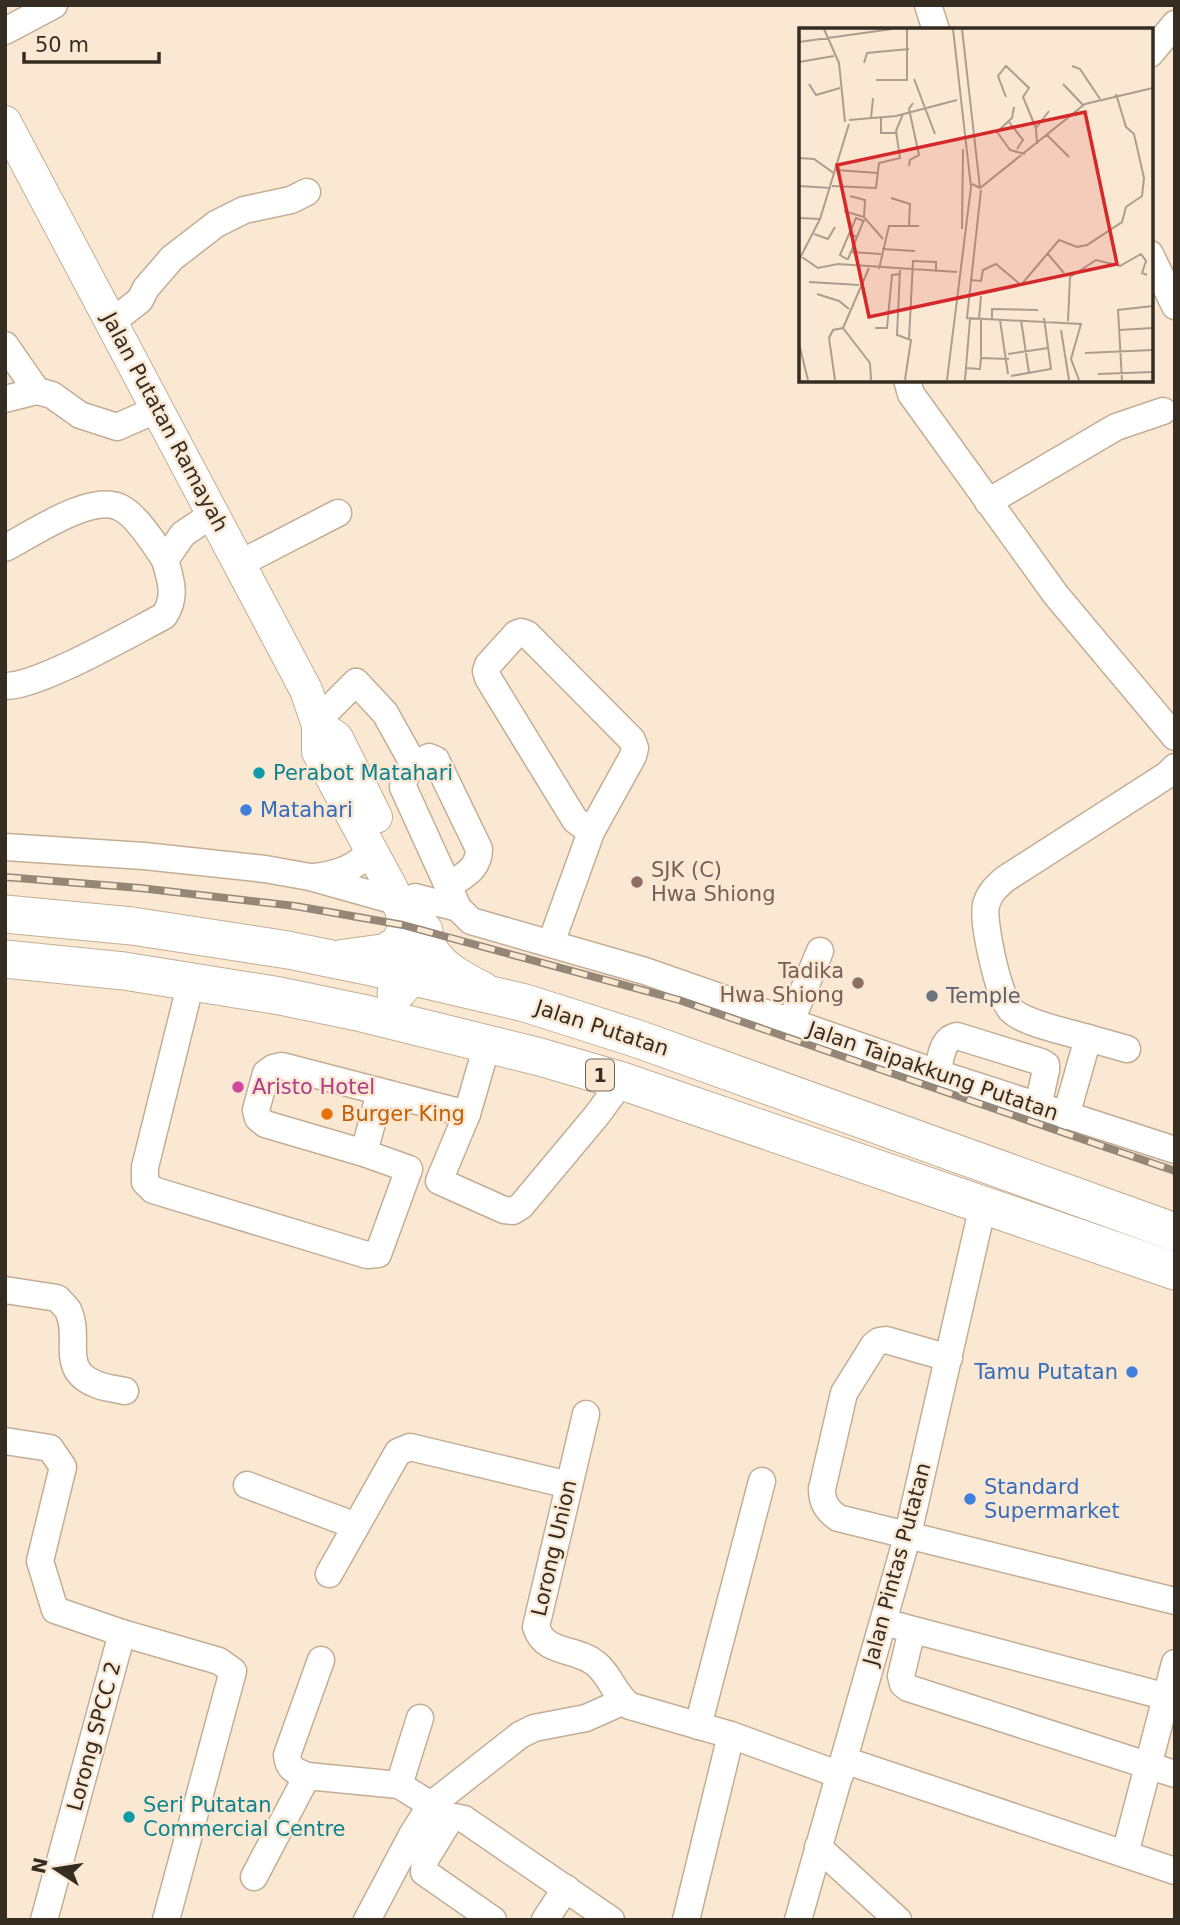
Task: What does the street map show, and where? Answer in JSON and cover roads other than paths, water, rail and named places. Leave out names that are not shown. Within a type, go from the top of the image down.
[{"type":"highway","points":[[362,1013],[380,1006],[411,976],[419,955],[412,910]]},
{"type":"highway","name":"Jalan Putatan","points":[[5,914],[132,926],[329,957],[497,995],[638,1039],[1175,1232]]},
{"type":"highway","name":"1","points":[[5,959],[124,971],[280,996],[362,1013],[540,1057],[622,1081],[1175,1271]]},
{"type":"highway","points":[[540,1057],[533,1042],[534,1030],[541,1017],[551,1010]]},
{"type":"main road","name":"Jalan Putatan Ramayah","points":[[5,122],[306,690],[318,725],[318,752],[371,851],[412,910]]},
{"type":"main road","name":"Jalan Putatan Ramayah","points":[[318,725],[337,738],[373,811],[412,910],[436,957],[458,975],[497,995]]},
{"type":"main road","name":"Jalan Putatan Ramayah","points":[[329,957],[385,950],[397,942],[412,910]]},
{"type":"street","points":[[5,31],[54,5]]},
{"type":"street","points":[[928,5],[935,28]]},
{"type":"street","points":[[1152,52],[1175,24]]},
{"type":"street","points":[[112,322],[140,300],[146,288],[172,258],[216,224],[244,210],[291,200],[307,192]]},
{"type":"street","points":[[1152,259],[1175,306]]},
{"type":"street","points":[[5,345],[37,391]]},
{"type":"street","points":[[908,382],[911,394],[1056,595],[1175,737]]},
{"type":"street","points":[[5,399],[37,391],[52,395],[80,415],[117,428],[158,409]]},
{"type":"street","points":[[988,502],[1116,427],[1163,411]]},
{"type":"street","points":[[5,548],[81,509],[109,503],[123,508],[156,546],[165,560],[173,587],[171,606],[164,616],[60,668],[30,681],[5,686]]},
{"type":"street","points":[[239,564],[338,513]]},
{"type":"street","points":[[165,560],[183,534],[213,514]]},
{"type":"street","points":[[551,943],[591,832],[635,748],[623,730],[527,634],[521,632],[516,634],[488,665],[488,678],[575,820],[591,832]]},
{"type":"street","points":[[306,690],[356,681]]},
{"type":"street","points":[[318,725],[328,710],[356,681]]},
{"type":"street","points":[[356,681],[385,713],[414,765]]},
{"type":"street","points":[[429,757],[436,760],[479,849],[479,859],[454,897],[403,782],[414,765],[429,757]]},
{"type":"street","points":[[1126,1049],[1020,1017],[1009,1009],[1003,996],[984,920],[986,904],[991,891],[1005,878],[1167,775],[1175,767]]},
{"type":"street","points":[[373,811],[407,794]]},
{"type":"street","points":[[5,847],[144,856],[265,869],[310,877],[334,875],[347,870],[360,863],[371,851]]},
{"type":"street","name":"Jalan Taipakkung Putatan","points":[[310,877],[412,910],[454,897],[471,921],[645,971],[937,1073],[1175,1150]]},
{"type":"street","points":[[790,1023],[820,951]]},
{"type":"street","points":[[191,982],[145,1167],[145,1182],[153,1190],[367,1255],[378,1254],[409,1169]]},
{"type":"street","points":[[937,1073],[946,1042],[950,1037],[957,1036],[1041,1062],[1046,1065],[1046,1070],[1038,1106]]},
{"type":"street","points":[[1066,1116],[1088,1038]]},
{"type":"street","points":[[439,1181],[467,1114],[487,1045]]},
{"type":"street","points":[[467,1114],[282,1066],[266,1073],[256,1110],[258,1118],[265,1124],[364,1153],[439,1181],[504,1210],[513,1211],[521,1206],[622,1081]]},
{"type":"street","points":[[364,1153],[380,1093]]},
{"type":"street","name":"Jalan Pintas Putatan","points":[[798,1920],[908,1534],[983,1205]]},
{"type":"street","points":[[5,1290],[57,1298],[68,1310],[72,1328],[73,1362],[80,1375],[97,1385],[125,1391]]},
{"type":"street","points":[[948,1358],[886,1340],[874,1345],[844,1393],[822,1497],[830,1513],[838,1518],[1175,1601]]},
{"type":"street","name":"Lorong Union","points":[[586,1414],[536,1627],[539,1637],[549,1645],[595,1662],[624,1702]]},
{"type":"street","points":[[5,1441],[50,1448],[63,1467],[40,1561],[55,1610],[219,1661],[233,1671],[166,1920]]},
{"type":"street","points":[[328,1574],[398,1452],[404,1447],[569,1485]]},
{"type":"street","points":[[698,1726],[762,1481]]},
{"type":"street","points":[[247,1485],[356,1526]]},
{"type":"street","points":[[883,1622],[1170,1697]]},
{"type":"street","points":[[912,1629],[901,1676],[903,1684],[908,1688],[1175,1774]]},
{"type":"street","name":"Lorong SPCC 2","points":[[44,1920],[122,1633]]},
{"type":"street","points":[[321,1660],[287,1755],[287,1764],[292,1770],[307,1776],[399,1785],[431,1805]]},
{"type":"street","points":[[1125,1854],[1148,1766],[1170,1697],[1175,1663]]},
{"type":"street","points":[[367,1920],[431,1805],[520,1735],[534,1728],[586,1717],[624,1702],[1175,1871]]},
{"type":"street","points":[[399,1785],[421,1718]]},
{"type":"street","points":[[686,1920],[730,1735]]},
{"type":"street","points":[[254,1877],[307,1776]]},
{"type":"street","points":[[493,1920],[424,1872],[425,1860],[450,1819],[454,1817],[464,1819],[611,1920]]},
{"type":"street","points":[[818,1847],[898,1920]]},
{"type":"street","points":[[545,1920],[566,1888]]},
{"type":"railway","points":[[5,877],[140,888],[295,906],[403,925],[679,1000],[1175,1171]]},
{"type":"place","name":"Perabot Matahari","points":[[259,773]]},
{"type":"place","name":"Matahari","points":[[246,810]]},
{"type":"place","name":"SJK (C) Hwa Shiong","points":[[637,882]]},
{"type":"place","name":"Tadika Hwa Shiong","points":[[858,983]]},
{"type":"place","name":"Temple","points":[[932,996]]},
{"type":"place","name":"Aristo Hotel","points":[[238,1087]]},
{"type":"place","name":"Burger King","points":[[327,1114]]},
{"type":"place","name":"Tamu Putatan","points":[[1132,1372]]},
{"type":"place","name":"Standard Supermarket","points":[[970,1499]]},
{"type":"place","name":"Seri Putatan Commercial Centre","points":[[129,1817]]}]
